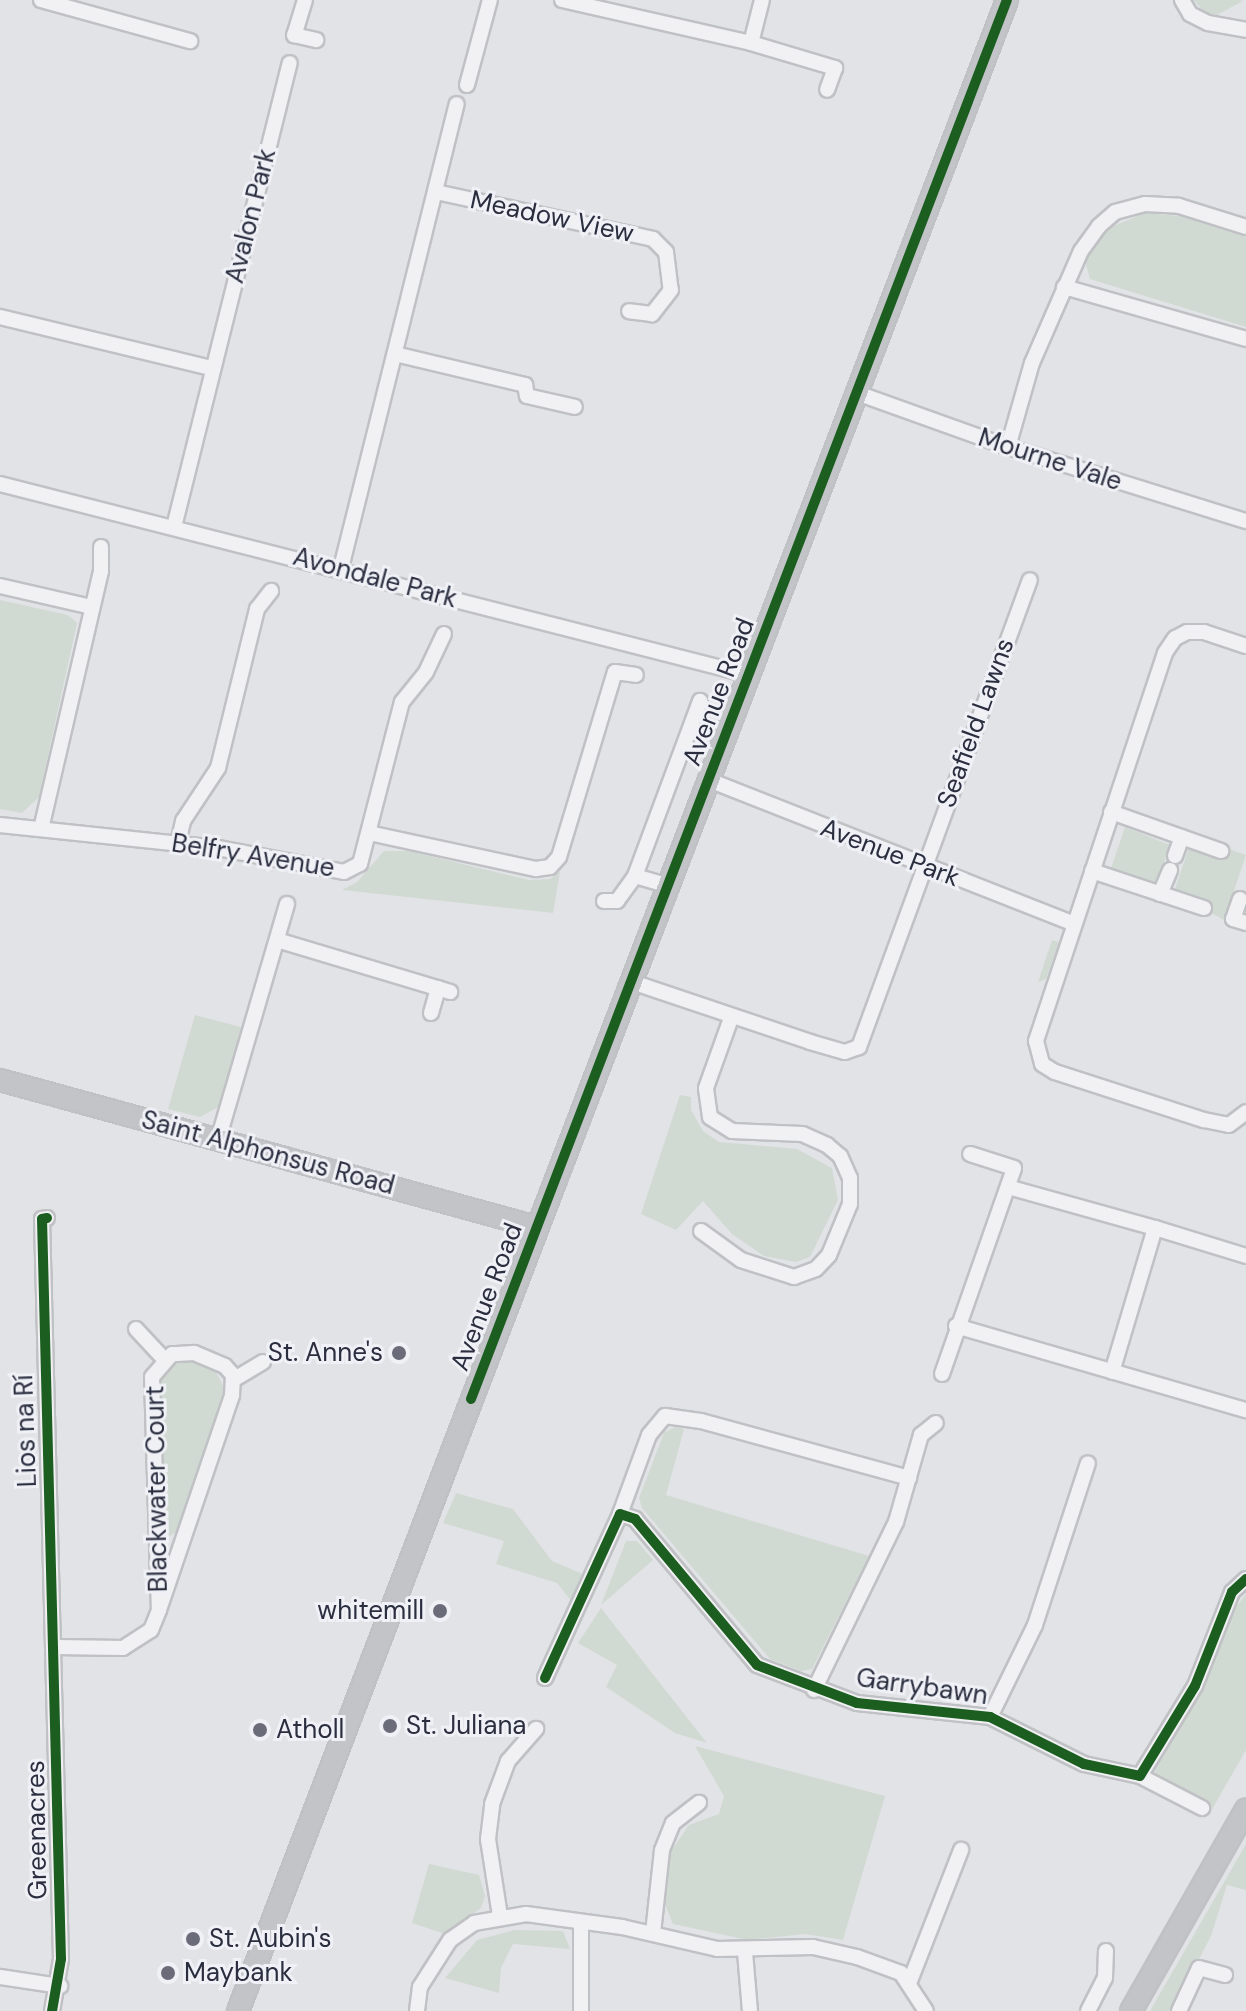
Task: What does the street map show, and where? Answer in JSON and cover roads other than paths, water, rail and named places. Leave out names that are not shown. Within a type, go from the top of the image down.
[{"type":"main road","name":"Avenue Road","points":[[238,2011],[1007,0]]},
{"type":"main road","name":"Saint Alphonsus Road","points":[[0,1080],[536,1227]]},
{"type":"main road","points":[[1131,2011],[1246,1809]]},
{"type":"street","points":[[41,0],[190,41]]},
{"type":"street","points":[[305,0],[294,35],[316,40]]},
{"type":"street","points":[[467,85],[490,0]]},
{"type":"street","points":[[562,0],[751,43],[835,68],[827,90]]},
{"type":"street","points":[[751,43],[762,0]]},
{"type":"street","points":[[1182,0],[1199,19],[1246,30]]},
{"type":"street","name":"Avalon Park","points":[[174,527],[211,368],[290,63]]},
{"type":"street","name":"Meadow View","points":[[341,568],[457,104]]},
{"type":"street","name":"Meadow View","points":[[436,192],[653,239],[666,252],[671,290],[652,314],[629,311]]},
{"type":"street","points":[[1008,447],[1032,363],[1064,287],[1099,226],[1132,206],[1179,206],[1246,227]]},
{"type":"street","points":[[1064,287],[1246,339]]},
{"type":"street","points":[[0,317],[211,368]]},
{"type":"street","points":[[395,354],[525,385],[527,396],[575,407]]},
{"type":"street","name":"Mourne Vale","points":[[857,393],[1008,447],[1246,521]]},
{"type":"street","name":"Avondale Park","points":[[0,484],[341,568],[749,675]]},
{"type":"street","points":[[41,829],[92,607],[101,547]]},
{"type":"street","name":"Seafield Lawns","points":[[731,1018],[845,1052],[859,1047],[869,1027],[1030,580]]},
{"type":"street","points":[[0,586],[92,607]]},
{"type":"street","points":[[178,843],[183,821],[218,768],[257,609],[271,591]]},
{"type":"street","points":[[1246,646],[1204,632],[1175,638],[1072,923],[1036,1041],[1042,1064],[1055,1072],[1204,1120],[1229,1125],[1246,1112]]},
{"type":"street","name":"Belfry Avenue","points":[[0,825],[20,831],[41,829],[178,843],[344,872],[360,864],[402,702],[426,672],[444,634]]},
{"type":"street","points":[[369,833],[536,869],[550,867],[559,857],[615,672],[636,675]]},
{"type":"street","points":[[604,901],[617,901],[635,876],[700,701]]},
{"type":"street","name":"Avenue Park","points":[[709,780],[924,868],[1072,923]]},
{"type":"street","points":[[1111,812],[1221,851]]},
{"type":"street","points":[[1160,894],[1182,837]]},
{"type":"street","points":[[1092,871],[1204,908]]},
{"type":"street","points":[[635,876],[669,886]]},
{"type":"street","points":[[1240,899],[1233,919],[1246,923]]},
{"type":"street","points":[[218,1140],[287,904]]},
{"type":"street","points":[[277,940],[444,990],[431,1013]]},
{"type":"street","points":[[632,982],[731,1018],[706,1088],[710,1117],[732,1131],[802,1134],[827,1145],[840,1156],[850,1178],[850,1204],[829,1255],[816,1269],[794,1277],[741,1260],[701,1231]]},
{"type":"street","points":[[942,1374],[956,1326],[1014,1168],[970,1154]]},
{"type":"street","points":[[1008,1187],[1246,1256]]},
{"type":"street","name":"Lios na Rí","points":[[47,1218],[42,1219],[56,1647]]},
{"type":"street","points":[[1112,1372],[1155,1228]]},
{"type":"street","points":[[956,1326],[1246,1410]]},
{"type":"street","points":[[136,1329],[164,1359]]},
{"type":"street","name":"Blackwater Court","points":[[56,1647],[123,1648],[151,1630],[159,1610],[233,1380],[225,1366],[206,1356],[182,1352],[164,1359],[151,1388],[159,1610]]},
{"type":"street","points":[[233,1380],[263,1362]]},
{"type":"street","points":[[545,1678],[620,1514],[649,1435],[665,1416],[701,1421],[909,1478]]},
{"type":"street","name":"Garrybawn","points":[[814,1690],[862,1598],[909,1478],[921,1435],[936,1423]]},
{"type":"street","name":"Garrybawn","points":[[990,1717],[1035,1625],[1088,1463]]},
{"type":"street","name":"Garrybawn","points":[[620,1514],[635,1519],[757,1665],[814,1690],[857,1703],[990,1717],[1084,1764],[1140,1776],[1202,1808]]},
{"type":"street","points":[[1140,1776],[1195,1686],[1232,1592],[1246,1579]]},
{"type":"street","name":"Greenacres","points":[[52,2011],[60,1986],[56,1647]]},
{"type":"street","points":[[500,1916],[488,1839],[492,1804],[508,1761],[536,1729]]},
{"type":"street","points":[[653,1933],[662,1850],[673,1823],[699,1803]]},
{"type":"street","points":[[910,1981],[961,1850]]},
{"type":"street","points":[[417,2011],[420,1987],[450,1940],[474,1923],[500,1916],[526,1914],[653,1933],[683,1944],[745,1952],[813,1947],[889,1967],[910,1981],[926,2011]]},
{"type":"street","points":[[581,1922],[581,2011]]},
{"type":"street","points":[[1088,2011],[1105,1978],[1106,1951]]},
{"type":"street","points":[[745,1952],[750,2011]]},
{"type":"street","points":[[1179,2011],[1199,1968],[1225,1975]]},
{"type":"street","points":[[0,1977],[60,1986]]},
{"type":"place","name":"St. Anne's","points":[[399,1353]]},
{"type":"place","name":"whitemill","points":[[440,1611]]},
{"type":"place","name":"St. Juliana","points":[[390,1726]]},
{"type":"place","name":"Atholl","points":[[260,1730]]},
{"type":"place","name":"St. Aubin's","points":[[193,1939]]},
{"type":"place","name":"Maybank","points":[[168,1973]]}]
